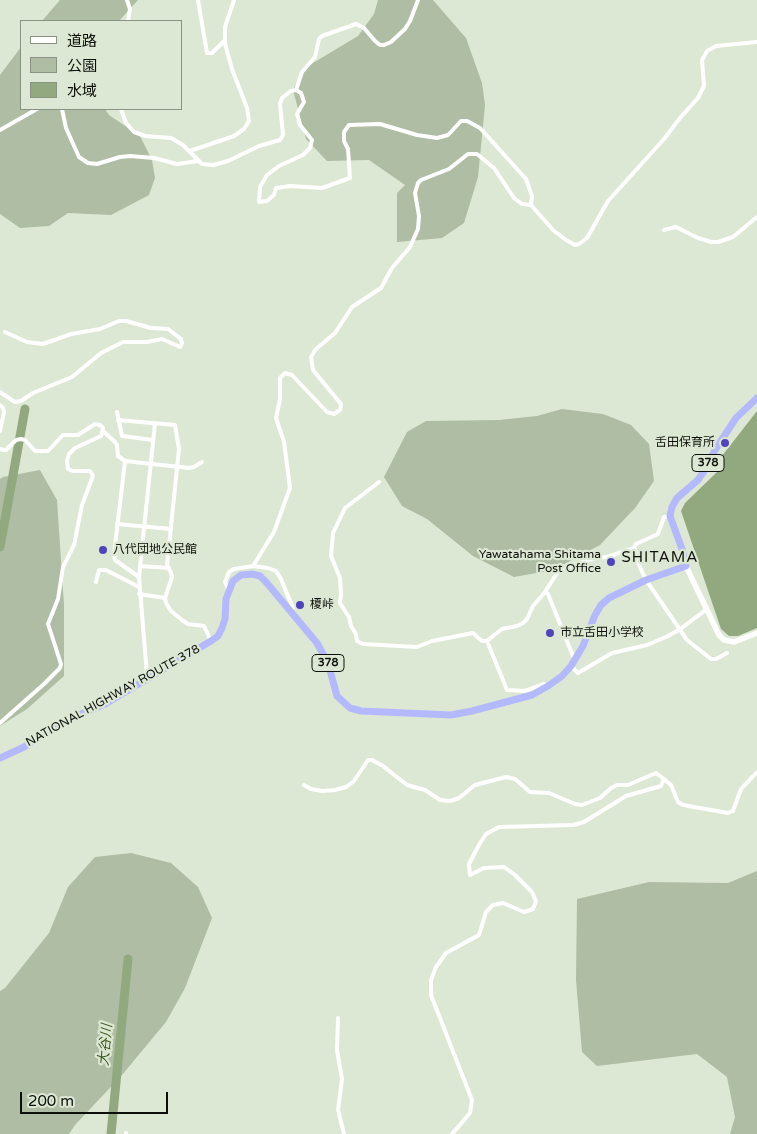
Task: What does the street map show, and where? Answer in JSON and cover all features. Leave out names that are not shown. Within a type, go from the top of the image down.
[{"type":"highway","name":"378","points":[[670,516],[677,498],[698,480],[736,418],[757,398]]},
{"type":"highway","points":[[670,516],[686,566]]},
{"type":"highway","name":"378","points":[[228,590],[233,581],[241,575],[252,574],[260,576],[317,643],[324,654],[337,696],[350,708],[361,711],[451,715],[519,699],[532,695],[548,686],[562,676],[573,664],[601,605],[617,593],[646,580],[686,566]]},
{"type":"highway","name":"NATIONAL HIGHWAY ROUTE 378","points":[[0,758],[24,747],[64,721],[105,704],[218,636],[222,628],[228,590]]},
{"type":"main road","points":[[686,566],[718,635],[724,640],[734,642],[757,633]]},
{"type":"street","points":[[127,0],[130,9],[128,20]]},
{"type":"street","points":[[198,0],[207,53],[212,53],[225,40]]},
{"type":"street","points":[[190,151],[234,136],[244,128],[248,121],[247,108],[226,49],[226,27],[234,0]]},
{"type":"street","points":[[296,90],[302,72],[316,57],[319,39],[322,36],[356,24],[364,28],[380,45],[384,45],[391,42],[405,29],[418,0]]},
{"type":"street","points":[[252,566],[274,532],[286,505],[290,488],[291,481],[284,442],[276,418],[280,399],[280,378],[285,373],[292,375],[327,412],[334,414],[340,410],[341,404],[313,370],[311,357],[335,333],[352,307],[381,288],[392,268],[410,247],[417,234],[419,223],[415,193],[418,183],[426,177],[449,169],[468,154],[477,154],[487,161],[498,173],[514,198],[522,204],[530,205],[553,230],[566,240],[575,245],[584,242],[608,201],[698,98],[704,86],[702,60],[706,51],[716,46],[757,42]]},
{"type":"street","points":[[121,110],[126,123],[134,132],[145,136],[172,138],[190,151],[198,161],[207,165],[220,164],[260,146],[280,140],[282,135],[280,104],[282,98],[291,91],[296,90],[301,93],[304,102],[297,114],[300,125],[312,140],[310,148],[303,155],[279,166],[266,175],[260,187],[258,202],[267,201],[274,195],[276,188],[290,186],[322,188],[350,178],[348,150],[344,141],[344,132],[350,125],[380,124],[417,135],[437,138],[448,135],[458,124],[464,121],[480,128],[526,179],[532,196],[530,205]]},
{"type":"street","points":[[0,130],[35,110]]},
{"type":"street","points":[[62,110],[66,128],[79,157],[88,163],[96,164],[130,156],[154,158],[177,164],[198,161]]},
{"type":"street","points":[[664,230],[676,227],[698,238],[718,242],[733,237],[757,217]]},
{"type":"street","points":[[0,392],[15,402],[21,401],[33,393],[72,377],[100,353],[124,342],[147,342],[162,339],[180,347],[182,343],[181,339],[168,329],[151,328],[126,321],[119,321],[100,329],[72,334],[43,344],[27,342],[5,332]]},
{"type":"street","points":[[0,405],[4,408],[4,412],[0,431]]},
{"type":"street","points":[[117,412],[122,436],[152,440]]},
{"type":"street","points":[[118,420],[175,425],[179,449],[167,565],[172,577],[165,598],[171,611],[182,620],[188,624],[204,626],[211,641]]},
{"type":"street","points":[[148,679],[139,577],[155,423]]},
{"type":"street","points":[[0,448],[6,450],[16,440],[22,439],[35,451],[48,451],[63,435],[78,434],[91,425],[100,425],[103,431],[117,445],[118,456],[125,461],[194,467],[202,462]]},
{"type":"street","points":[[0,722],[60,668],[61,664],[48,624],[58,599],[61,575],[74,544],[82,505],[92,476],[90,471],[68,469],[67,461],[75,448],[101,436],[103,431]]},
{"type":"street","points":[[125,461],[114,554],[116,560],[139,577]]},
{"type":"street","points":[[380,482],[345,508],[333,533],[331,556],[340,578],[340,603],[349,617],[357,641],[363,644],[417,647],[432,641],[473,633],[482,641],[487,641],[502,629],[517,626],[527,619],[538,598],[545,592],[559,570],[634,548],[636,544],[658,534],[664,517],[670,516]]},
{"type":"street","points":[[117,524],[171,529]]},
{"type":"street","points":[[634,548],[646,580],[679,630],[692,646],[710,659],[716,659],[727,653]]},
{"type":"street","points":[[140,566],[169,568]]},
{"type":"street","points":[[228,590],[225,582],[229,572],[234,569],[252,566],[268,568],[276,571],[293,608],[291,612]]},
{"type":"street","points":[[96,582],[99,570],[106,570],[139,587]]},
{"type":"street","points":[[545,592],[548,594],[578,673],[612,654],[647,645],[679,630],[707,609]]},
{"type":"street","points":[[139,594],[165,598]]},
{"type":"street","points":[[487,641],[507,690],[525,691],[544,684],[548,686]]},
{"type":"street","points":[[304,785],[311,789],[322,791],[346,787],[354,781],[368,760],[372,760],[376,761],[407,785],[425,790],[440,800],[450,801],[459,798],[475,785],[506,777],[514,779],[530,792],[549,793],[582,805],[600,798],[610,788],[617,785],[628,785],[656,774],[671,785],[678,802],[683,805],[728,814],[737,805],[741,789],[757,772]]},
{"type":"street","points":[[452,1134],[470,1113],[472,1100],[431,995],[431,980],[436,967],[446,953],[479,935],[486,912],[494,904],[503,903],[524,912],[533,909],[536,901],[532,892],[504,867],[484,868],[470,875],[469,864],[480,843],[486,834],[499,827],[572,825],[584,822],[626,796],[660,786],[664,779]]},
{"type":"street","points":[[338,1018],[337,1050],[342,1079],[338,1110],[344,1134]]},
{"type":"green space","points":[[60,0],[138,0],[120,20],[43,20]]},
{"type":"green space","points":[[378,0],[433,0],[466,38],[482,83],[485,105],[478,177],[464,223],[442,238],[397,242],[397,193],[405,185],[369,160],[327,161],[306,139],[293,90],[303,69],[358,36],[374,14]]},
{"type":"green space","points":[[20,48],[20,110],[106,110],[109,115],[140,136],[152,160],[155,178],[149,195],[111,215],[68,213],[49,226],[20,228],[0,214],[0,75]]},
{"type":"green space","points":[[562,409],[603,414],[631,425],[649,444],[654,481],[635,508],[600,545],[553,570],[514,577],[473,556],[427,519],[402,506],[384,477],[407,432],[426,421],[499,420],[537,416]]},
{"type":"green space","points":[[40,470],[57,500],[64,605],[64,676],[27,709],[0,726],[0,479]]},
{"type":"green space","points":[[131,853],[171,863],[198,887],[212,918],[185,988],[166,1022],[69,1134],[0,1134],[0,991],[5,988],[49,933],[68,887],[95,857]]},
{"type":"green space","points":[[757,871],[757,1134],[730,1134],[735,1117],[727,1077],[697,1054],[597,1066],[582,1052],[576,980],[577,899],[649,882],[728,883]]},
{"type":"water","points":[[757,411],[757,628],[738,636],[729,636],[721,629],[681,511],[685,503],[718,471],[718,461]]},
{"type":"waterway","points":[[0,547],[25,409]]},
{"type":"waterway","name":"大谷川","points":[[111,1134],[128,959]]},
{"type":"place","name":"舌田保育所","points":[[725,443]]},
{"type":"place","name":"八代団地公民館","points":[[103,550]]},
{"type":"place","name":"Yawatahama Shitama Post Office","points":[[611,562]]},
{"type":"place","name":"榎峠","points":[[300,605]]},
{"type":"place","name":"市立舌田小学校","points":[[550,633]]},
{"type":"district","name":"SHITAMA","points":[[660,558]]}]
